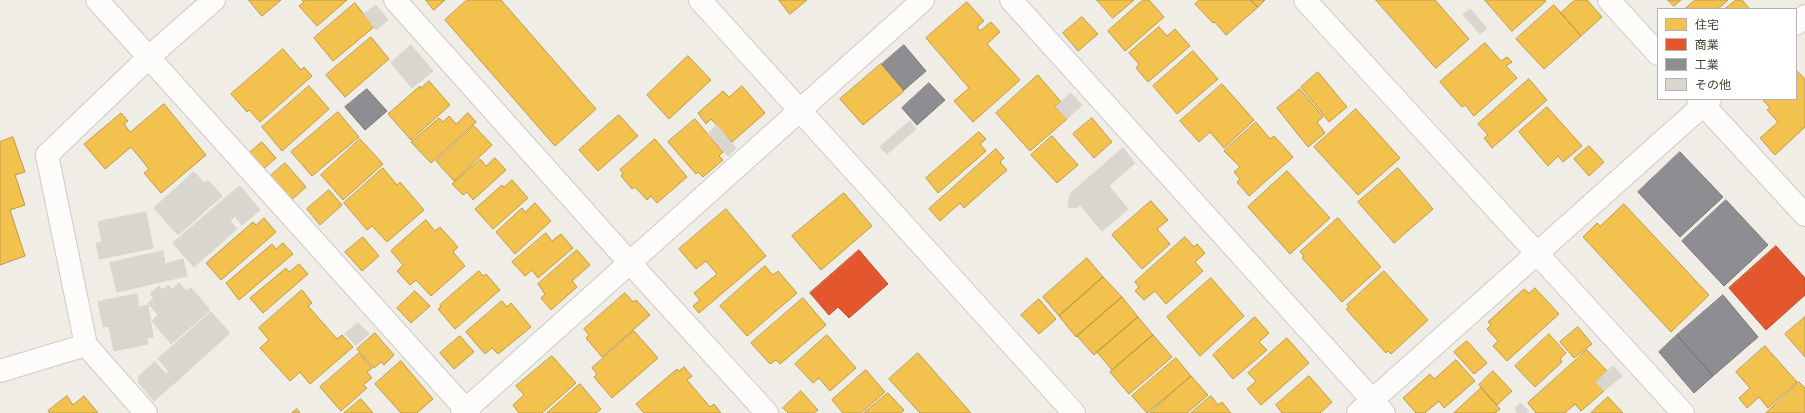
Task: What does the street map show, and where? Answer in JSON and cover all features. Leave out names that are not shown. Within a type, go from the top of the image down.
[{"type":"street","points":[[97,0],[465,412],[923,0]]},
{"type":"street","points":[[146,413],[86,345],[47,155],[149,57],[214,0]]},
{"type":"street","points":[[395,0],[630,263],[767,413]]},
{"type":"street","points":[[700,0],[1074,413]]},
{"type":"street","points":[[1011,0],[1371,409],[1537,253],[1704,101],[1805,215]]},
{"type":"street","points":[[1305,0],[1683,413]]},
{"type":"street","points":[[1609,0],[1657,53]]},
{"type":"street","points":[[1797,23],[1805,16]]},
{"type":"street","points":[[0,371],[86,345]]},
{"type":"building: 住宅","points":[[249,0],[281,0],[262,16]]},
{"type":"building: 住宅","points":[[302,0],[347,0],[317,26],[299,6],[304,2]]},
{"type":"building: 住宅","points":[[426,0],[445,0],[434,10]]},
{"type":"building: 住宅","points":[[467,0],[501,0],[596,109],[555,146],[445,20]]},
{"type":"building: 住宅","points":[[779,0],[807,0],[790,14]]},
{"type":"building: 住宅","points":[[1097,0],[1134,0],[1113,18]]},
{"type":"building: 住宅","points":[[1143,0],[1149,0],[1164,17],[1125,51],[1108,31]]},
{"type":"building: 住宅","points":[[1199,0],[1251,0],[1258,7],[1226,35],[1215,22],[1213,23],[1195,4]]},
{"type":"building: 住宅","points":[[1251,0],[1265,0],[1258,7]]},
{"type":"building: 住宅","points":[[1376,0],[1435,0],[1469,39],[1436,68]]},
{"type":"building: 住宅","points":[[1485,0],[1545,0],[1546,1],[1512,31]]},
{"type":"building: 住宅","points":[[1575,0],[1587,0],[1602,17],[1581,36],[1561,13]]},
{"type":"building: 住宅","points":[[1668,0],[1681,0],[1674,6]]},
{"type":"building: 住宅","points":[[1695,0],[1728,0],[1719,8],[1686,8]]},
{"type":"building: 住宅","points":[[1736,0],[1742,0],[1749,8],[1726,8]]},
{"type":"building: 住宅","points":[[967,2],[984,21],[977,27],[980,31],[991,22],[1000,32],[987,44],[1020,80],[973,122],[954,101],[969,88],[926,38]]},
{"type":"building: 住宅","points":[[355,3],[374,27],[333,61],[314,38]]},
{"type":"building: 住宅","points":[[1554,5],[1581,36],[1544,69],[1516,39]]},
{"type":"building: 住宅","points":[[1082,17],[1098,34],[1078,51],[1063,33]]},
{"type":"building: 住宅","points":[[1159,27],[1167,36],[1175,29],[1190,46],[1148,82],[1136,68],[1139,64],[1129,53]]},
{"type":"building: 住宅","points":[[371,37],[389,59],[345,97],[326,75]]},
{"type":"building: 住宅","points":[[1485,43],[1501,61],[1507,57],[1512,62],[1506,66],[1517,78],[1474,116],[1465,105],[1462,107],[1440,82]]},
{"type":"building: 住宅","points":[[283,49],[301,70],[304,67],[312,76],[260,122],[249,110],[247,112],[231,94]]},
{"type":"building: 住宅","points":[[1193,51],[1218,79],[1177,114],[1153,86]]},
{"type":"building: 住宅","points":[[688,56],[711,80],[669,119],[647,95]]},
{"type":"building: 住宅","points":[[881,64],[904,91],[863,125],[840,99]]},
{"type":"building: 住宅","points":[[1797,71],[1805,79],[1805,127],[1775,155],[1760,138],[1778,122],[1767,110],[1770,108],[1763,100],[1797,100]]},
{"type":"building: 住宅","points":[[1318,72],[1347,107],[1329,122],[1301,87]]},
{"type":"building: 住宅","points":[[1038,75],[1061,102],[1055,106],[1067,119],[1030,151],[996,113]]},
{"type":"building: 住宅","points":[[1529,79],[1547,100],[1492,148],[1484,138],[1488,135],[1478,124]]},
{"type":"building: 住宅","points":[[429,81],[450,105],[411,140],[388,114],[420,86],[421,88]]},
{"type":"building: 住宅","points":[[1222,84],[1254,120],[1224,148],[1210,132],[1199,142],[1180,121]]},
{"type":"building: 住宅","points":[[309,86],[329,109],[282,151],[262,127]]},
{"type":"building: 住宅","points":[[742,86],[765,113],[732,142],[711,119],[706,124],[698,113],[723,91],[729,97]]},
{"type":"building: 住宅","points":[[1300,89],[1323,117],[1317,122],[1325,133],[1308,147],[1277,108]]},
{"type":"building: 住宅","points":[[164,104],[206,155],[161,193],[144,173],[149,169],[131,147],[105,169],[84,144],[121,113],[128,121],[124,124],[130,132]]},
{"type":"building: 住宅","points":[[1547,107],[1582,146],[1563,162],[1558,156],[1548,166],[1519,132]]},
{"type":"building: 住宅","points":[[1356,109],[1400,158],[1358,195],[1314,147]]},
{"type":"building: 住宅","points":[[338,112],[359,137],[312,176],[291,152]]},
{"type":"building: 住宅","points":[[468,113],[476,122],[431,163],[411,142],[439,118],[443,122],[449,116],[456,124]]},
{"type":"building: 住宅","points":[[619,115],[638,136],[598,171],[579,150]]},
{"type":"building: 住宅","points":[[1092,118],[1112,142],[1094,158],[1073,134]]},
{"type":"building: 住宅","points":[[695,119],[723,152],[719,156],[723,160],[703,177],[698,172],[696,174],[668,142]]},
{"type":"building: 住宅","points":[[1256,122],[1270,139],[1274,136],[1293,157],[1249,196],[1237,182],[1240,179],[1234,172],[1240,167],[1224,151]]},
{"type":"building: 住宅","points":[[474,126],[492,145],[454,181],[436,161]]},
{"type":"building: 住宅","points":[[979,132],[986,139],[980,144],[986,151],[938,193],[926,178]]},
{"type":"building: 住宅","points":[[1052,136],[1078,165],[1057,183],[1031,155]]},
{"type":"building: 住宅","points":[[13,137],[25,172],[15,175],[25,205],[10,210],[25,256],[0,265],[0,142]]},
{"type":"building: 住宅","points":[[360,139],[383,164],[343,200],[321,175]]},
{"type":"building: 住宅","points":[[655,139],[687,177],[657,203],[651,196],[647,200],[635,187],[632,189],[621,176],[623,173],[620,170]]},
{"type":"building: 住宅","points":[[262,142],[276,158],[261,171],[247,155]]},
{"type":"building: 住宅","points":[[1589,146],[1604,162],[1589,176],[1574,159]]},
{"type":"building: 住宅","points":[[996,149],[1004,158],[1000,162],[1007,170],[964,208],[960,203],[940,221],[929,209]]},
{"type":"building: 住宅","points":[[495,158],[506,170],[473,200],[467,192],[463,195],[452,184],[480,159],[486,166]]},
{"type":"building: 住宅","points":[[285,163],[306,187],[288,203],[267,179]]},
{"type":"building: 住宅","points":[[383,168],[397,185],[400,182],[424,210],[387,242],[372,226],[367,230],[344,203]]},
{"type":"building: 住宅","points":[[1398,168],[1433,209],[1394,243],[1358,202]]},
{"type":"building: 住宅","points":[[1287,171],[1330,218],[1290,254],[1248,207]]},
{"type":"building: 住宅","points":[[512,180],[528,198],[493,229],[475,209],[502,185],[504,187]]},
{"type":"building: 住宅","points":[[329,190],[342,205],[320,225],[307,209]]},
{"type":"building: 住宅","points":[[844,193],[872,226],[821,270],[792,236]]},
{"type":"building: 住宅","points":[[1151,201],[1168,220],[1157,229],[1170,244],[1142,269],[1112,235]]},
{"type":"building: 住宅","points":[[535,203],[551,221],[515,254],[496,232],[522,208],[525,212]]},
{"type":"building: 住宅","points":[[1624,204],[1709,295],[1671,332],[1583,237],[1597,223],[1600,226]]},
{"type":"building: 住宅","points":[[726,209],[766,256],[699,313],[693,306],[700,300],[694,293],[717,274],[706,261],[696,269],[679,249]]},
{"type":"building: 住宅","points":[[264,218],[276,232],[221,280],[206,263],[253,222],[256,225]]},
{"type":"building: 住宅","points":[[1338,218],[1381,267],[1342,302],[1302,258],[1304,256],[1300,252]]},
{"type":"building: 住宅","points":[[426,220],[435,231],[440,227],[458,247],[453,252],[465,266],[431,296],[416,280],[410,285],[397,271],[403,265],[391,251]]},
{"type":"building: 住宅","points":[[546,233],[552,241],[561,234],[573,248],[538,278],[532,270],[525,276],[512,262]]},
{"type":"building: 住宅","points":[[363,237],[379,256],[362,271],[345,252]]},
{"type":"building: 住宅","points":[[1185,237],[1194,247],[1197,244],[1205,253],[1195,262],[1203,271],[1166,304],[1155,291],[1144,300],[1135,291],[1139,287],[1135,282]]},
{"type":"building: 住宅","points":[[283,243],[293,254],[239,300],[226,283],[272,244],[276,249]]},
{"type":"building: 住宅","points":[[577,250],[590,265],[572,281],[577,287],[551,310],[541,298],[545,294],[538,284]]},
{"type":"building: 住宅","points":[[1087,258],[1103,277],[1059,316],[1043,297]]},
{"type":"building: 住宅","points":[[299,264],[308,274],[263,313],[250,298],[286,268],[289,272]]},
{"type":"building: 住宅","points":[[765,266],[773,275],[778,271],[797,293],[747,336],[720,306]]},
{"type":"building: 住宅","points":[[479,271],[483,276],[486,274],[500,290],[455,329],[438,309],[441,307],[440,305]]},
{"type":"building: 住宅","points":[[1384,271],[1428,320],[1391,354],[1388,351],[1386,353],[1346,309],[1349,307],[1347,305]]},
{"type":"building: 住宅","points":[[1103,277],[1122,297],[1076,337],[1059,316]]},
{"type":"building: 住宅","points":[[1211,278],[1244,316],[1200,356],[1167,317]]},
{"type":"building: 住宅","points":[[1535,288],[1559,314],[1507,361],[1493,346],[1498,341],[1487,329],[1491,325],[1488,322],[1524,289],[1529,293]]},
{"type":"building: 住宅","points":[[302,290],[312,303],[308,306],[337,339],[342,335],[353,347],[310,384],[300,372],[290,381],[260,348],[269,340],[259,328]]},
{"type":"building: 住宅","points":[[415,291],[430,306],[411,323],[397,308]]},
{"type":"building: 住宅","points":[[625,293],[633,302],[636,300],[650,315],[602,357],[586,338],[589,335],[584,329]]},
{"type":"building: 住宅","points":[[1122,297],[1138,317],[1094,355],[1077,336]]},
{"type":"building: 住宅","points":[[803,298],[826,325],[780,364],[776,360],[770,364],[751,343]]},
{"type":"building: 住宅","points":[[1039,299],[1056,319],[1039,334],[1021,315]]},
{"type":"building: 住宅","points":[[502,301],[507,307],[511,303],[531,327],[498,354],[492,348],[485,354],[466,332]]},
{"type":"building: 住宅","points":[[1138,317],[1153,335],[1112,370],[1097,352]]},
{"type":"building: 住宅","points":[[1255,317],[1269,333],[1259,342],[1267,350],[1233,379],[1213,355]]},
{"type":"building: 住宅","points":[[1805,317],[1805,357],[1785,334]]},
{"type":"building: 住宅","points":[[1578,327],[1592,344],[1574,358],[1560,342]]},
{"type":"building: 住宅","points":[[634,331],[658,358],[612,398],[594,377],[597,374],[592,368]]},
{"type":"building: 住宅","points":[[375,333],[394,355],[384,365],[381,362],[374,368],[357,349]]},
{"type":"building: 住宅","points":[[1549,334],[1566,353],[1560,359],[1562,362],[1535,387],[1515,366]]},
{"type":"building: 住宅","points":[[827,335],[856,368],[830,391],[819,378],[813,383],[795,364]]},
{"type":"building: 住宅","points":[[1153,335],[1172,357],[1129,394],[1110,372]]},
{"type":"building: 住宅","points":[[460,336],[474,352],[454,369],[440,353]]},
{"type":"building: 住宅","points":[[1287,338],[1309,363],[1261,405],[1247,389],[1256,381],[1248,373]]},
{"type":"building: 住宅","points":[[1467,341],[1487,363],[1474,374],[1454,352]]},
{"type":"building: 住宅","points":[[1765,346],[1797,382],[1768,408],[1759,397],[1747,408],[1739,398],[1750,388],[1736,372]]},
{"type":"building: 住宅","points":[[1587,350],[1607,371],[1596,382],[1604,391],[1581,411],[1575,404],[1565,413],[1536,413],[1528,403]]},
{"type":"building: 住宅","points":[[359,353],[372,368],[367,372],[372,378],[363,385],[367,388],[341,411],[320,387]]},
{"type":"building: 住宅","points":[[918,353],[971,413],[920,413],[889,379]]},
{"type":"building: 住宅","points":[[552,356],[576,383],[542,413],[519,413],[513,405],[524,395],[516,386]]},
{"type":"building: 住宅","points":[[1176,358],[1191,376],[1147,413],[1132,396]]},
{"type":"building: 住宅","points":[[1456,360],[1475,381],[1444,408],[1439,401],[1425,413],[1416,413],[1403,398],[1430,374],[1434,379]]},
{"type":"building: 住宅","points":[[401,361],[433,399],[417,413],[401,413],[375,384]]},
{"type":"building: 住宅","points":[[684,367],[692,376],[687,380],[710,407],[714,404],[721,413],[644,413],[636,404],[677,369],[679,371]]},
{"type":"building: 住宅","points":[[866,370],[885,392],[861,413],[843,413],[832,400]]},
{"type":"building: 住宅","points":[[1493,371],[1512,391],[1497,405],[1479,385]]},
{"type":"building: 住宅","points":[[1191,376],[1208,395],[1187,413],[1150,413]]},
{"type":"building: 住宅","points":[[1309,376],[1332,402],[1320,413],[1282,413],[1276,405]]},
{"type":"building: 住宅","points":[[1799,382],[1805,388],[1805,413],[1766,413]]},
{"type":"building: 住宅","points":[[580,384],[601,409],[596,413],[547,413]]},
{"type":"building: 住宅","points":[[1481,388],[1500,409],[1495,413],[1454,413]]},
{"type":"building: 住宅","points":[[801,391],[818,410],[814,413],[788,413],[783,408]]},
{"type":"building: 住宅","points":[[888,393],[904,410],[901,413],[864,413]]},
{"type":"building: 住宅","points":[[67,396],[73,405],[84,396],[98,413],[50,413],[48,411]]},
{"type":"building: 住宅","points":[[1211,396],[1218,405],[1222,402],[1231,413],[1191,413]]},
{"type":"building: 住宅","points":[[1608,397],[1623,413],[1591,413]]},
{"type":"building: 住宅","points":[[361,399],[373,413],[344,413]]},
{"type":"building: 住宅","points":[[297,409],[300,413],[292,413]]},
{"type":"building: 商業","points":[[1776,246],[1805,278],[1805,295],[1766,330],[1729,288]]},
{"type":"building: 商業","points":[[859,250],[888,284],[849,318],[838,307],[829,315],[810,293]]},
{"type":"building: 工業","points":[[904,45],[926,71],[904,90],[882,64]]},
{"type":"building: 工業","points":[[929,83],[945,100],[917,125],[902,108]]},
{"type":"building: 工業","points":[[367,89],[387,111],[365,130],[345,107]]},
{"type":"building: 工業","points":[[1680,152],[1723,197],[1680,237],[1638,192]]},
{"type":"building: 工業","points":[[1726,200],[1768,245],[1724,286],[1682,241]]},
{"type":"building: 工業","points":[[1723,295],[1758,337],[1713,376],[1677,335]]},
{"type":"building: 工業","points":[[1677,335],[1713,376],[1694,393],[1659,352]]},
{"type":"building: その他","points":[[376,5],[388,20],[376,30],[364,14]]},
{"type":"building: その他","points":[[1470,9],[1487,28],[1480,34],[1463,15]]},
{"type":"building: その他","points":[[411,45],[433,71],[412,88],[391,63]]},
{"type":"building: その他","points":[[1071,93],[1082,105],[1067,119],[1056,107]]},
{"type":"building: その他","points":[[910,121],[916,129],[887,154],[880,147]]},
{"type":"building: その他","points":[[717,125],[736,148],[728,156],[708,134]]},
{"type":"building: その他","points":[[1123,148],[1135,163],[1109,186],[1128,209],[1102,231],[1080,205],[1077,208],[1068,207],[1070,194]]},
{"type":"building: その他","points":[[194,172],[204,183],[208,180],[222,196],[178,235],[154,208]]},
{"type":"building: その他","points":[[240,186],[260,210],[242,225],[222,201]]},
{"type":"building: その他","points":[[222,201],[235,216],[230,221],[237,229],[194,267],[173,243]]},
{"type":"building: その他","points":[[146,212],[153,248],[99,259],[96,243],[102,242],[98,222]]},
{"type":"building: その他","points":[[163,251],[165,264],[183,259],[187,276],[117,292],[110,263]]},
{"type":"building: その他","points":[[179,283],[186,291],[191,288],[210,310],[171,344],[152,321],[158,315],[148,303],[154,298],[150,294],[159,286],[163,290],[168,285],[172,289]]},
{"type":"building: その他","points":[[137,294],[139,307],[148,305],[153,337],[147,338],[148,344],[114,351],[109,326],[103,327],[98,302]]},
{"type":"building: その他","points":[[211,312],[230,333],[177,381],[158,359]]},
{"type":"building: その他","points":[[358,323],[369,334],[356,345],[345,334]]},
{"type":"building: その他","points":[[155,362],[166,374],[169,372],[177,381],[154,401],[139,383],[138,377]]},
{"type":"building: その他","points":[[1613,366],[1622,376],[1604,391],[1596,382]]},
{"type":"building: その他","points":[[1521,403],[1529,411],[1526,413],[1518,413],[1515,409]]}]
